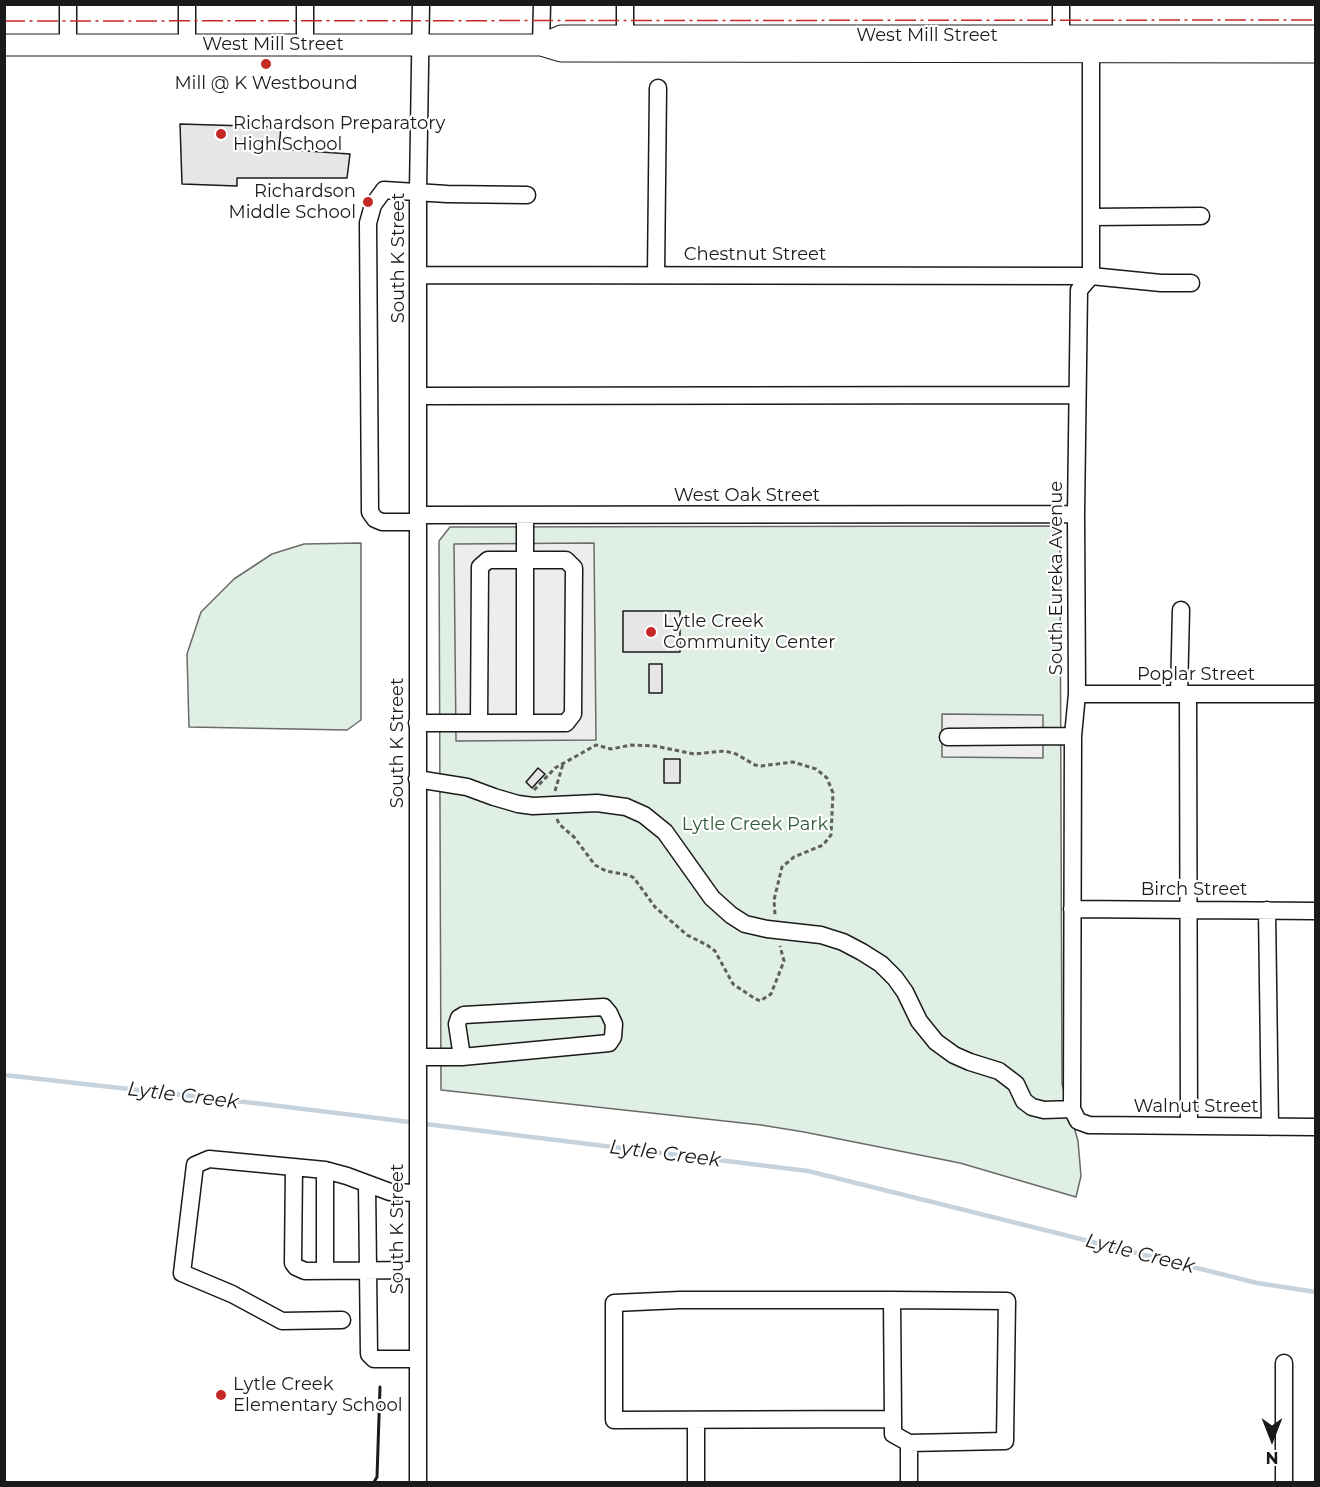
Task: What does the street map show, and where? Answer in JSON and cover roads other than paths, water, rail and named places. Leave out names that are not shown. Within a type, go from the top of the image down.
[{"type":"main road","name":"West Mill Street","points":[[541,45],[561,36],[1061,37],[1091,45],[1316,51]]},
{"type":"main road","name":"West Mill Street","points":[[4,45],[541,45],[561,51],[1091,45],[1316,36]]},
{"type":"street","points":[[68,4],[68,45]]},
{"type":"street","points":[[187,4],[187,45]]},
{"type":"street","points":[[304,4],[304,45]]},
{"type":"street","name":"South K Street","points":[[418,1482],[418,191],[421,4]]},
{"type":"street","points":[[541,45],[542,4]]},
{"type":"street","points":[[625,4],[625,36]]},
{"type":"street","points":[[1061,4],[1061,37]]},
{"type":"street","name":"South Eureka Avenue","points":[[1075,1115],[1072,909],[1073,736],[1077,694],[1077,395],[1079,290],[1091,276],[1091,45]]},
{"type":"street","points":[[656,275],[658,88]]},
{"type":"street","name":"West Oak Street","points":[[418,191],[384,190],[373,205],[368,223],[370,512],[375,519],[382,522],[525,515],[1076,514]]},
{"type":"street","points":[[418,191],[447,194],[527,195]]},
{"type":"street","points":[[1091,217],[1201,216]]},
{"type":"street","name":"Chestnut Street","points":[[418,275],[1091,276],[1161,283],[1191,283]]},
{"type":"street","points":[[419,396],[1077,395]]},
{"type":"street","points":[[525,515],[525,723]]},
{"type":"street","points":[[417,723],[479,723],[525,723],[566,723],[573,714],[573,568],[566,560],[488,560],[480,567],[479,723]]},
{"type":"street","points":[[1181,610],[1189,910],[1189,1126]]},
{"type":"street","name":"Poplar Street","points":[[1077,694],[1316,694]]},
{"type":"street","points":[[948,737],[1073,736]]},
{"type":"street","name":"Walnut Street","points":[[417,779],[467,786],[494,797],[533,806],[597,803],[626,807],[644,814],[665,832],[712,898],[731,915],[745,924],[777,931],[822,935],[843,942],[881,964],[905,992],[919,1021],[936,1042],[954,1055],[999,1071],[1016,1084],[1024,1101],[1032,1107],[1075,1115],[1089,1125],[1316,1127]]},
{"type":"street","name":"Birch Street","points":[[1072,909],[1316,911]]},
{"type":"street","points":[[1267,910],[1270,1127]]},
{"type":"street","points":[[418,1057],[462,1057],[609,1044],[613,1037],[614,1024],[603,1007],[464,1015],[459,1018],[457,1024],[462,1057]]},
{"type":"street","points":[[342,1320],[282,1321],[232,1294],[182,1273],[195,1165],[209,1159],[325,1170],[390,1192],[418,1193]]},
{"type":"street","points":[[294,1167],[293,1263],[300,1270],[418,1270]]},
{"type":"street","points":[[325,1170],[325,1271]]},
{"type":"street","points":[[367,1184],[369,1354],[374,1359],[418,1359]]},
{"type":"street","points":[[892,1300],[893,1419],[893,1434],[909,1443],[1005,1441],[1007,1301],[892,1300],[680,1300],[614,1303],[614,1420],[893,1419]]},
{"type":"street","points":[[1284,1363],[1284,1482]]},
{"type":"street","points":[[696,1420],[696,1482]]},
{"type":"street","points":[[909,1443],[909,1482]]},
{"type":"waterway","name":"Lytle Creek","points":[[4,1075],[263,1104],[808,1171],[1257,1283],[1316,1292]]},
{"type":"place","name":"Mill @ K Westbound","points":[[266,64]]},
{"type":"place","name":"Richardson Preparatory High School","points":[[221,134]]},
{"type":"place","name":"Richardson Middle School","points":[[368,202]]},
{"type":"place","name":"Lytle Creek Community Center","points":[[651,632]]},
{"type":"place","name":"Lytle Creek Elementary School","points":[[221,1395]]},
{"type":"park label","name":"Lytle Creek Park","points":[[755,825]]}]
